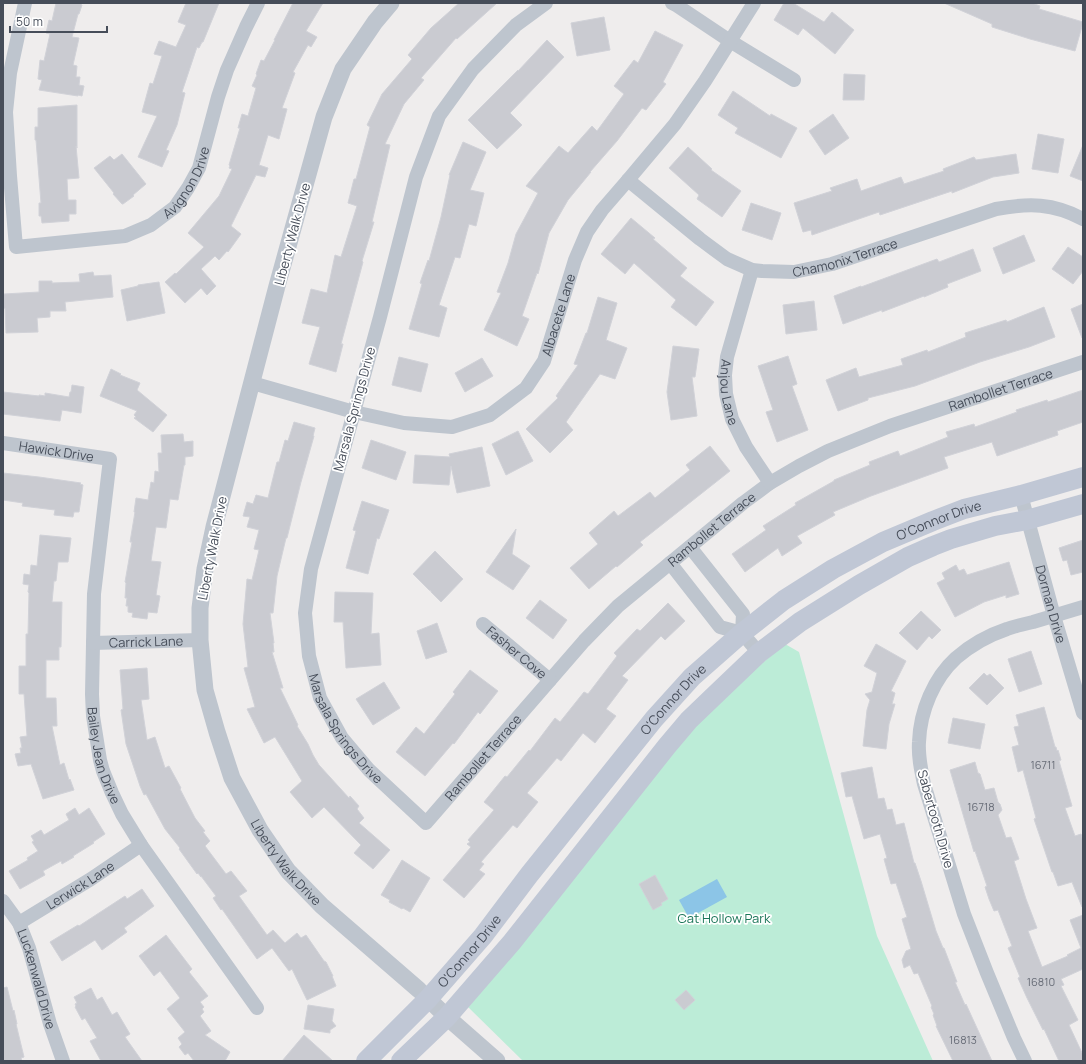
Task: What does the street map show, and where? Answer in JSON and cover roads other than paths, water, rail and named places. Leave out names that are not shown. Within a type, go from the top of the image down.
[{"type":"main road","name":"O'Connor Drive","points":[[366,1061],[428,999],[483,936],[529,875],[654,719],[692,677],[742,633],[784,600],[833,569],[884,542],[964,509],[1021,495],[1083,477]]},
{"type":"main road","name":"O'Connor Drive","points":[[402,1061],[447,1016],[512,942],[667,746],[709,700],[759,653],[800,622],[859,585],[933,546],[995,526],[1027,520],[1083,504]]},
{"type":"street","name":"Avignon Drive","points":[[26,3],[10,73],[6,112],[16,247],[124,236],[152,224],[175,207],[199,168],[218,97],[227,70],[258,3]]},
{"type":"street","name":"Liberty Walk Drive","points":[[391,3],[375,22],[342,69],[324,116],[252,382],[206,562],[200,608],[200,640],[205,690],[232,778],[260,830],[288,871],[322,906],[497,1061]]},
{"type":"street","name":"Marsala Springs Drive","points":[[426,823],[369,770],[342,738],[320,698],[308,656],[305,613],[311,569],[416,177],[439,116],[473,69],[516,25],[546,3]]},
{"type":"street","points":[[672,3],[794,80]]},
{"type":"street","name":"Albacete Lane","points":[[252,382],[354,412],[404,423],[452,427],[490,415],[526,388],[544,361],[575,260],[587,232],[602,210],[675,124],[705,81],[754,3]]},
{"type":"street","name":"Chamonix Terrace","points":[[628,180],[700,239],[727,259],[752,270],[794,272],[832,264],[996,209],[1016,205],[1035,205],[1055,208],[1083,219]]},
{"type":"street","name":"Anjou Lane","points":[[752,270],[727,357],[725,375],[726,394],[732,419],[746,447],[770,484]]},
{"type":"street","name":"Rambollet Terrace","points":[[426,823],[584,641],[618,606],[743,503],[770,484],[799,466],[828,451],[890,426],[1083,362]]},
{"type":"street","name":"Hawick Drive","points":[[3,443],[110,459]]},
{"type":"street","name":"Bailey Jean Drive","points":[[110,459],[94,594],[92,694],[93,716],[100,760],[103,771],[122,814],[140,845],[257,1008]]},
{"type":"street","name":"Dorman Drive","points":[[1021,495],[1054,616],[1083,713]]},
{"type":"street","points":[[690,547],[743,614],[742,633]]},
{"type":"street","points":[[670,564],[720,627],[742,633],[759,653]]},
{"type":"street","name":"Sabertooth Drive","points":[[1025,1061],[987,973],[964,914],[924,784],[920,763],[919,742],[921,721],[937,682],[957,657],[986,638],[1007,629],[1083,607]]},
{"type":"street","name":"Fasher Cove","points":[[483,624],[550,680]]},
{"type":"street","name":"Carrick Lane","points":[[93,644],[200,640]]},
{"type":"street","name":"Lerwick Lane","points":[[19,923],[91,879],[140,845]]},
{"type":"street","name":"Luckenwald Drive","points":[[3,901],[19,923],[29,948],[50,1024],[64,1061]]},
{"type":"water","points":[[717,879],[727,897],[689,918],[679,900]]},
{"type":"park label","name":"Cat Hollow Park","points":[[724,918]]}]
